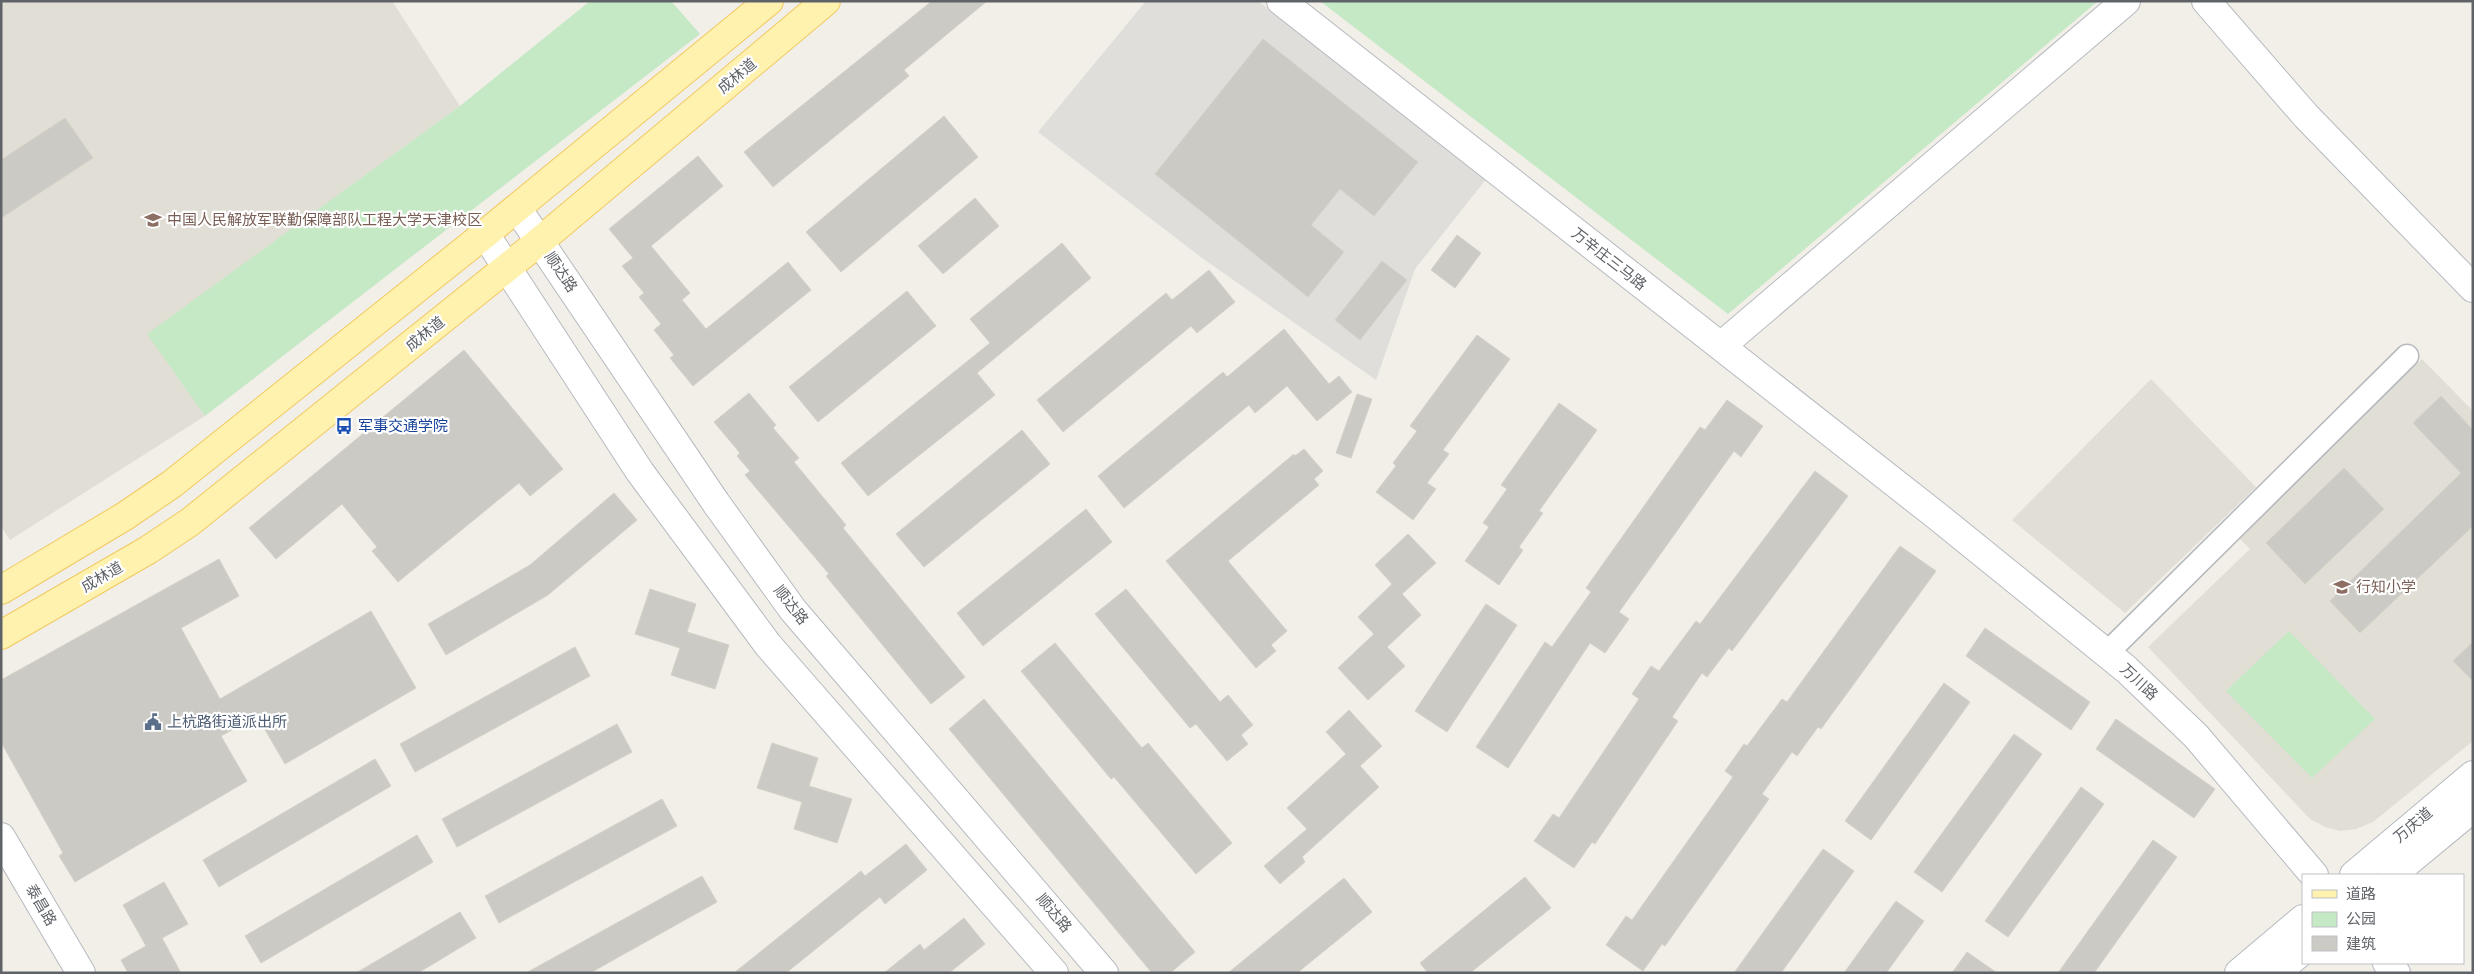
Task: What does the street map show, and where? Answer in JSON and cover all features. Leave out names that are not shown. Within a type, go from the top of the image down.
[{"type":"main road","points":[[1,590],[125,516],[172,484],[485,234],[769,1]]},
{"type":"main road","name":"成林道","points":[[1,635],[148,550],[190,522],[540,241],[826,1]]},
{"type":"street","name":"万辛庄三马路","points":[[1281,1],[1937,516]]},
{"type":"street","points":[[1721,346],[2126,1]]},
{"type":"street","points":[[2206,1],[2306,116],[2473,288]]},
{"type":"street","name":"顺达路","points":[[517,208],[716,503],[793,610],[1104,973]]},
{"type":"street","points":[[485,234],[640,472],[768,645],[1054,973]]},
{"type":"street","points":[[2106,653],[2407,356]]},
{"type":"street","name":"万川路","points":[[1937,516],[2106,653],[2196,736],[2313,874]]},
{"type":"street","name":"万庆道","points":[[2355,874],[2473,775]]},
{"type":"street","name":"万庆道","points":[[2393,874],[2473,808]]},
{"type":"street","name":"泰昌路","points":[[1,837],[81,973]]},
{"type":"street","name":"泰昌路","points":[[1,870],[63,973]]},
{"type":"street","points":[[2239,973],[2302,920]]},
{"type":"street","points":[[2276,973],[2302,951]]},
{"type":"shaded area","name":"中国人民解放军联勤保障部队工程大学天津校区","points":[[1,1],[392,1],[460,106],[148,334],[205,416],[10,540],[1,526]]},
{"type":"shaded area","points":[[1146,1],[1258,1],[1487,178],[1415,269],[1376,380],[1202,258],[1038,132]]},
{"type":"shaded area","name":"行知小学","points":[[2422,359],[2473,411],[2473,741],[2373,822],[2356,829],[2340,831],[2325,827],[2310,819],[2148,647],[2250,549],[2237,536]]},
{"type":"shaded area","points":[[2151,379],[2256,487],[2125,613],[2012,520]]},
{"type":"green space","points":[[590,1],[671,1],[700,34],[205,416],[147,334],[460,106]]},
{"type":"green space","points":[[1320,1],[2098,1],[1728,314]]},
{"type":"green space","points":[[2289,631],[2375,719],[2312,778],[2226,691]]},
{"type":"building","points":[[932,1],[987,1],[904,70],[909,76],[773,187],[744,152]]},
{"type":"building","points":[[1263,39],[1418,162],[1374,216],[1340,189],[1311,225],[1344,252],[1308,297],[1155,174]]},
{"type":"building","points":[[944,116],[978,157],[841,272],[806,232]]},
{"type":"building","points":[[65,118],[93,158],[1,218],[1,160]]},
{"type":"building","points":[[698,156],[723,186],[651,246],[690,293],[682,300],[706,329],[788,262],[811,290],[693,386],[670,358],[674,355],[654,330],[661,324],[639,297],[644,293],[622,266],[633,258],[609,229]]},
{"type":"building","points":[[975,198],[999,226],[943,274],[918,246]]},
{"type":"building","points":[[1457,235],[1481,253],[1455,288],[1431,270]]},
{"type":"building","points":[[1062,243],[1091,278],[977,373],[995,395],[868,496],[841,463],[990,343],[970,319]]},
{"type":"building","points":[[1382,261],[1407,280],[1360,340],[1335,320]]},
{"type":"building","points":[[1209,270],[1235,302],[1197,333],[1191,326],[1063,432],[1037,400],[1166,293],[1172,300]]},
{"type":"building","points":[[907,291],[936,326],[818,422],[789,387]]},
{"type":"building","points":[[1284,329],[1329,384],[1339,376],[1352,392],[1317,421],[1287,386],[1255,413],[1249,405],[1124,508],[1098,476],[1223,372],[1227,377]]},
{"type":"building","points":[[1477,335],[1510,359],[1443,450],[1449,454],[1427,483],[1436,489],[1413,520],[1376,492],[1396,466],[1393,463],[1417,431],[1410,426]]},
{"type":"building","points":[[464,350],[563,469],[530,496],[519,483],[398,582],[372,551],[377,547],[342,504],[276,559],[249,528]]},
{"type":"building","points":[[749,393],[776,425],[773,428],[799,458],[794,462],[846,525],[843,528],[965,677],[931,704],[826,576],[829,574],[745,475],[750,471],[737,456],[740,453],[714,422]]},
{"type":"building","points":[[1357,394],[1372,399],[1351,458],[1336,453]]},
{"type":"building","points":[[2441,396],[2473,430],[2473,526],[2360,633],[2330,601],[2461,473],[2413,423]]},
{"type":"building","points":[[1727,400],[1763,426],[1741,457],[1734,451],[1619,612],[1629,619],[1605,653],[1590,643],[1508,768],[1476,747],[1545,642],[1552,647],[1591,592],[1586,588],[1700,427],[1705,430]]},
{"type":"building","points":[[1559,403],[1597,430],[1539,511],[1543,513],[1519,547],[1523,550],[1499,585],[1465,561],[1489,527],[1483,523],[1507,489],[1501,485]]},
{"type":"building","points":[[1022,430],[1050,464],[924,567],[896,534]]},
{"type":"building","points":[[1304,449],[1323,471],[1314,479],[1319,485],[1228,561],[1287,631],[1271,645],[1276,651],[1256,668],[1166,561],[1294,454],[1295,456]]},
{"type":"building","points":[[2344,468],[2384,509],[2305,584],[2266,543]]},
{"type":"building","points":[[1815,471],[1848,496],[1732,651],[1729,648],[1707,677],[1702,673],[1672,717],[1678,721],[1595,844],[1592,842],[1574,868],[1534,841],[1553,814],[1559,818],[1639,699],[1632,694],[1651,666],[1659,671],[1696,621],[1700,624]]},
{"type":"building","points":[[614,493],[637,520],[548,595],[446,655],[428,624],[530,565]]},
{"type":"building","points":[[1086,509],[1112,542],[983,646],[957,613]]},
{"type":"building","points":[[1408,534],[1436,563],[1402,594],[1421,615],[1387,647],[1405,666],[1368,700],[1338,668],[1374,634],[1358,617],[1392,584],[1375,565]]},
{"type":"building","points":[[1900,546],[1936,571],[1821,729],[1818,727],[1797,756],[1792,752],[1762,794],[1769,799],[1665,946],[1662,944],[1643,971],[1606,945],[1626,916],[1632,920],[1733,777],[1725,771],[1744,744],[1747,746],[1782,699],[1787,702]]},
{"type":"building","points":[[219,559],[239,596],[181,628],[220,699],[371,611],[416,688],[285,764],[257,716],[221,736],[247,781],[75,882],[59,856],[63,853],[1,742],[1,680]]},
{"type":"building","points":[[650,589],[696,604],[687,632],[729,645],[715,689],[671,675],[680,648],[635,634]]},
{"type":"building","points":[[1126,589],[1220,702],[1228,695],[1253,725],[1241,735],[1248,744],[1227,761],[1196,724],[1190,728],[1095,614]]},
{"type":"building","points":[[1486,604],[1517,625],[1447,732],[1415,711]]},
{"type":"building","points":[[1985,628],[2090,702],[2071,730],[1966,656]]},
{"type":"building","points":[[2473,642],[2473,681],[2453,661]]},
{"type":"building","points":[[1055,643],[1142,748],[1148,743],[1232,843],[1196,874],[1114,777],[1111,779],[1021,671]]},
{"type":"building","points":[[575,647],[590,676],[415,772],[400,744]]},
{"type":"building","points":[[1944,683],[1970,702],[1871,840],[1845,821]]},
{"type":"building","points":[[984,699],[1195,952],[1170,973],[1152,973],[949,729]]},
{"type":"building","points":[[1349,710],[1382,746],[1360,766],[1379,787],[1302,857],[1305,862],[1280,884],[1264,866],[1307,829],[1287,808],[1346,754],[1326,732]]},
{"type":"building","points":[[2116,719],[2215,789],[2194,818],[2096,749]]},
{"type":"building","points":[[617,724],[632,752],[457,847],[442,819]]},
{"type":"building","points":[[2014,734],[2042,754],[1942,892],[1914,872]]},
{"type":"building","points":[[772,743],[818,758],[809,786],[852,799],[837,843],[794,829],[802,802],[757,788]]},
{"type":"building","points":[[375,759],[391,786],[219,887],[203,860]]},
{"type":"building","points":[[2081,787],[2104,804],[2008,937],[1985,921]]},
{"type":"building","points":[[662,799],[677,826],[499,923],[485,896]]},
{"type":"building","points":[[417,835],[433,862],[261,963],[245,936]]},
{"type":"building","points":[[2153,840],[2177,857],[2094,973],[2058,973]]},
{"type":"building","points":[[906,844],[927,870],[885,904],[880,897],[786,973],[734,973],[861,871],[865,876]]},
{"type":"building","points":[[1823,849],[1854,871],[1781,973],[1734,973]]},
{"type":"building","points":[[702,876],[717,902],[590,973],[526,973]]},
{"type":"building","points":[[1525,877],[1551,908],[1470,973],[1428,973],[1420,963]]},
{"type":"building","points":[[1344,878],[1372,912],[1297,973],[1228,973]]},
{"type":"building","points":[[164,882],[188,924],[162,938],[181,973],[128,973],[121,960],[146,946],[123,905]]},
{"type":"building","points":[[1896,901],[1924,921],[1886,973],[1844,973]]},
{"type":"building","points":[[460,912],[476,938],[418,973],[356,973]]},
{"type":"building","points":[[964,918],[985,944],[949,973],[884,973],[920,944],[924,950]]},
{"type":"building","points":[[1967,952],[1997,973],[1952,973]]},
{"type":"place","name":"中国人民解放军联勤保障部队工程大学天津校区","points":[[153,220]]},
{"type":"place","name":"军事交通学院","points":[[344,426]]},
{"type":"place","name":"行知小学","points":[[2342,587]]},
{"type":"place","name":"上杭路街道派出所","points":[[153,722]]}]
